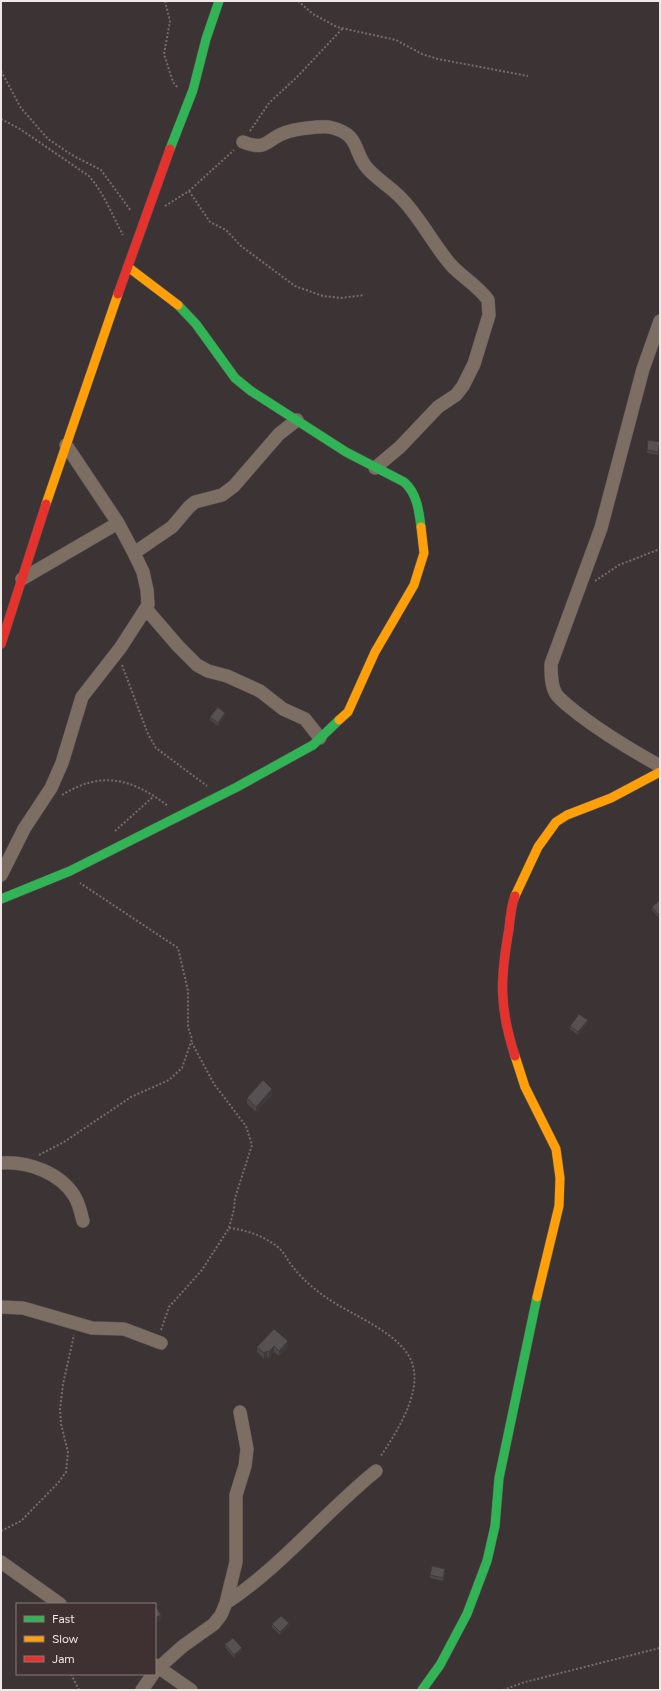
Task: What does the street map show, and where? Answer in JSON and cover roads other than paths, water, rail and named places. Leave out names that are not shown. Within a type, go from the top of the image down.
[{"type":"street","points":[[1,644],[66,445],[128,266],[189,101],[219,1]]},
{"type":"street","points":[[243,142],[254,146],[261,146],[271,142],[280,135],[296,130],[327,127],[344,132],[356,146],[367,169],[402,198],[421,221],[450,264],[488,300],[489,315],[474,364],[466,382],[456,395],[438,407],[400,447],[375,468]]},
{"type":"street","points":[[1,899],[66,872],[180,817],[313,744],[348,712],[375,652],[414,585],[424,554],[421,525],[414,493],[404,482],[375,468],[264,401],[235,378],[185,311],[128,266]]},
{"type":"street","points":[[660,321],[643,368],[601,528],[551,664],[551,679],[555,693],[563,702],[590,723],[626,747],[660,766]]},
{"type":"street","points":[[134,553],[172,527],[195,502],[214,499],[228,490],[252,466],[279,434],[296,420]]},
{"type":"street","points":[[1,875],[24,829],[50,788],[62,762],[82,697],[118,651],[148,605],[147,590],[143,572],[134,553],[118,523],[66,445]]},
{"type":"street","points":[[22,579],[118,523]]},
{"type":"street","points":[[146,610],[197,665],[208,671],[227,676],[260,691],[283,709],[305,719],[320,738]]},
{"type":"street","points":[[422,1690],[432,1678],[467,1614],[487,1561],[496,1520],[499,1478],[514,1413],[529,1330],[559,1206],[560,1178],[556,1148],[525,1087],[508,1035],[502,1004],[502,966],[514,898],[538,847],[556,822],[567,815],[610,798],[660,772]]},
{"type":"street","points":[[1,1163],[31,1166],[52,1175],[69,1188],[76,1197],[83,1221]]},
{"type":"street","points":[[1,1307],[23,1308],[97,1329],[124,1329],[156,1340]]},
{"type":"street","points":[[156,1668],[183,1646],[211,1627],[221,1614],[226,1603],[236,1562],[236,1495],[245,1466],[247,1449],[240,1412]]},
{"type":"street","points":[[226,1603],[279,1559],[350,1492],[376,1471]]},
{"type":"street","points":[[2,1565],[59,1603]]},
{"type":"street","points":[[156,1670],[191,1690]]},
{"type":"street","points":[[142,1690],[151,1675]]}]
